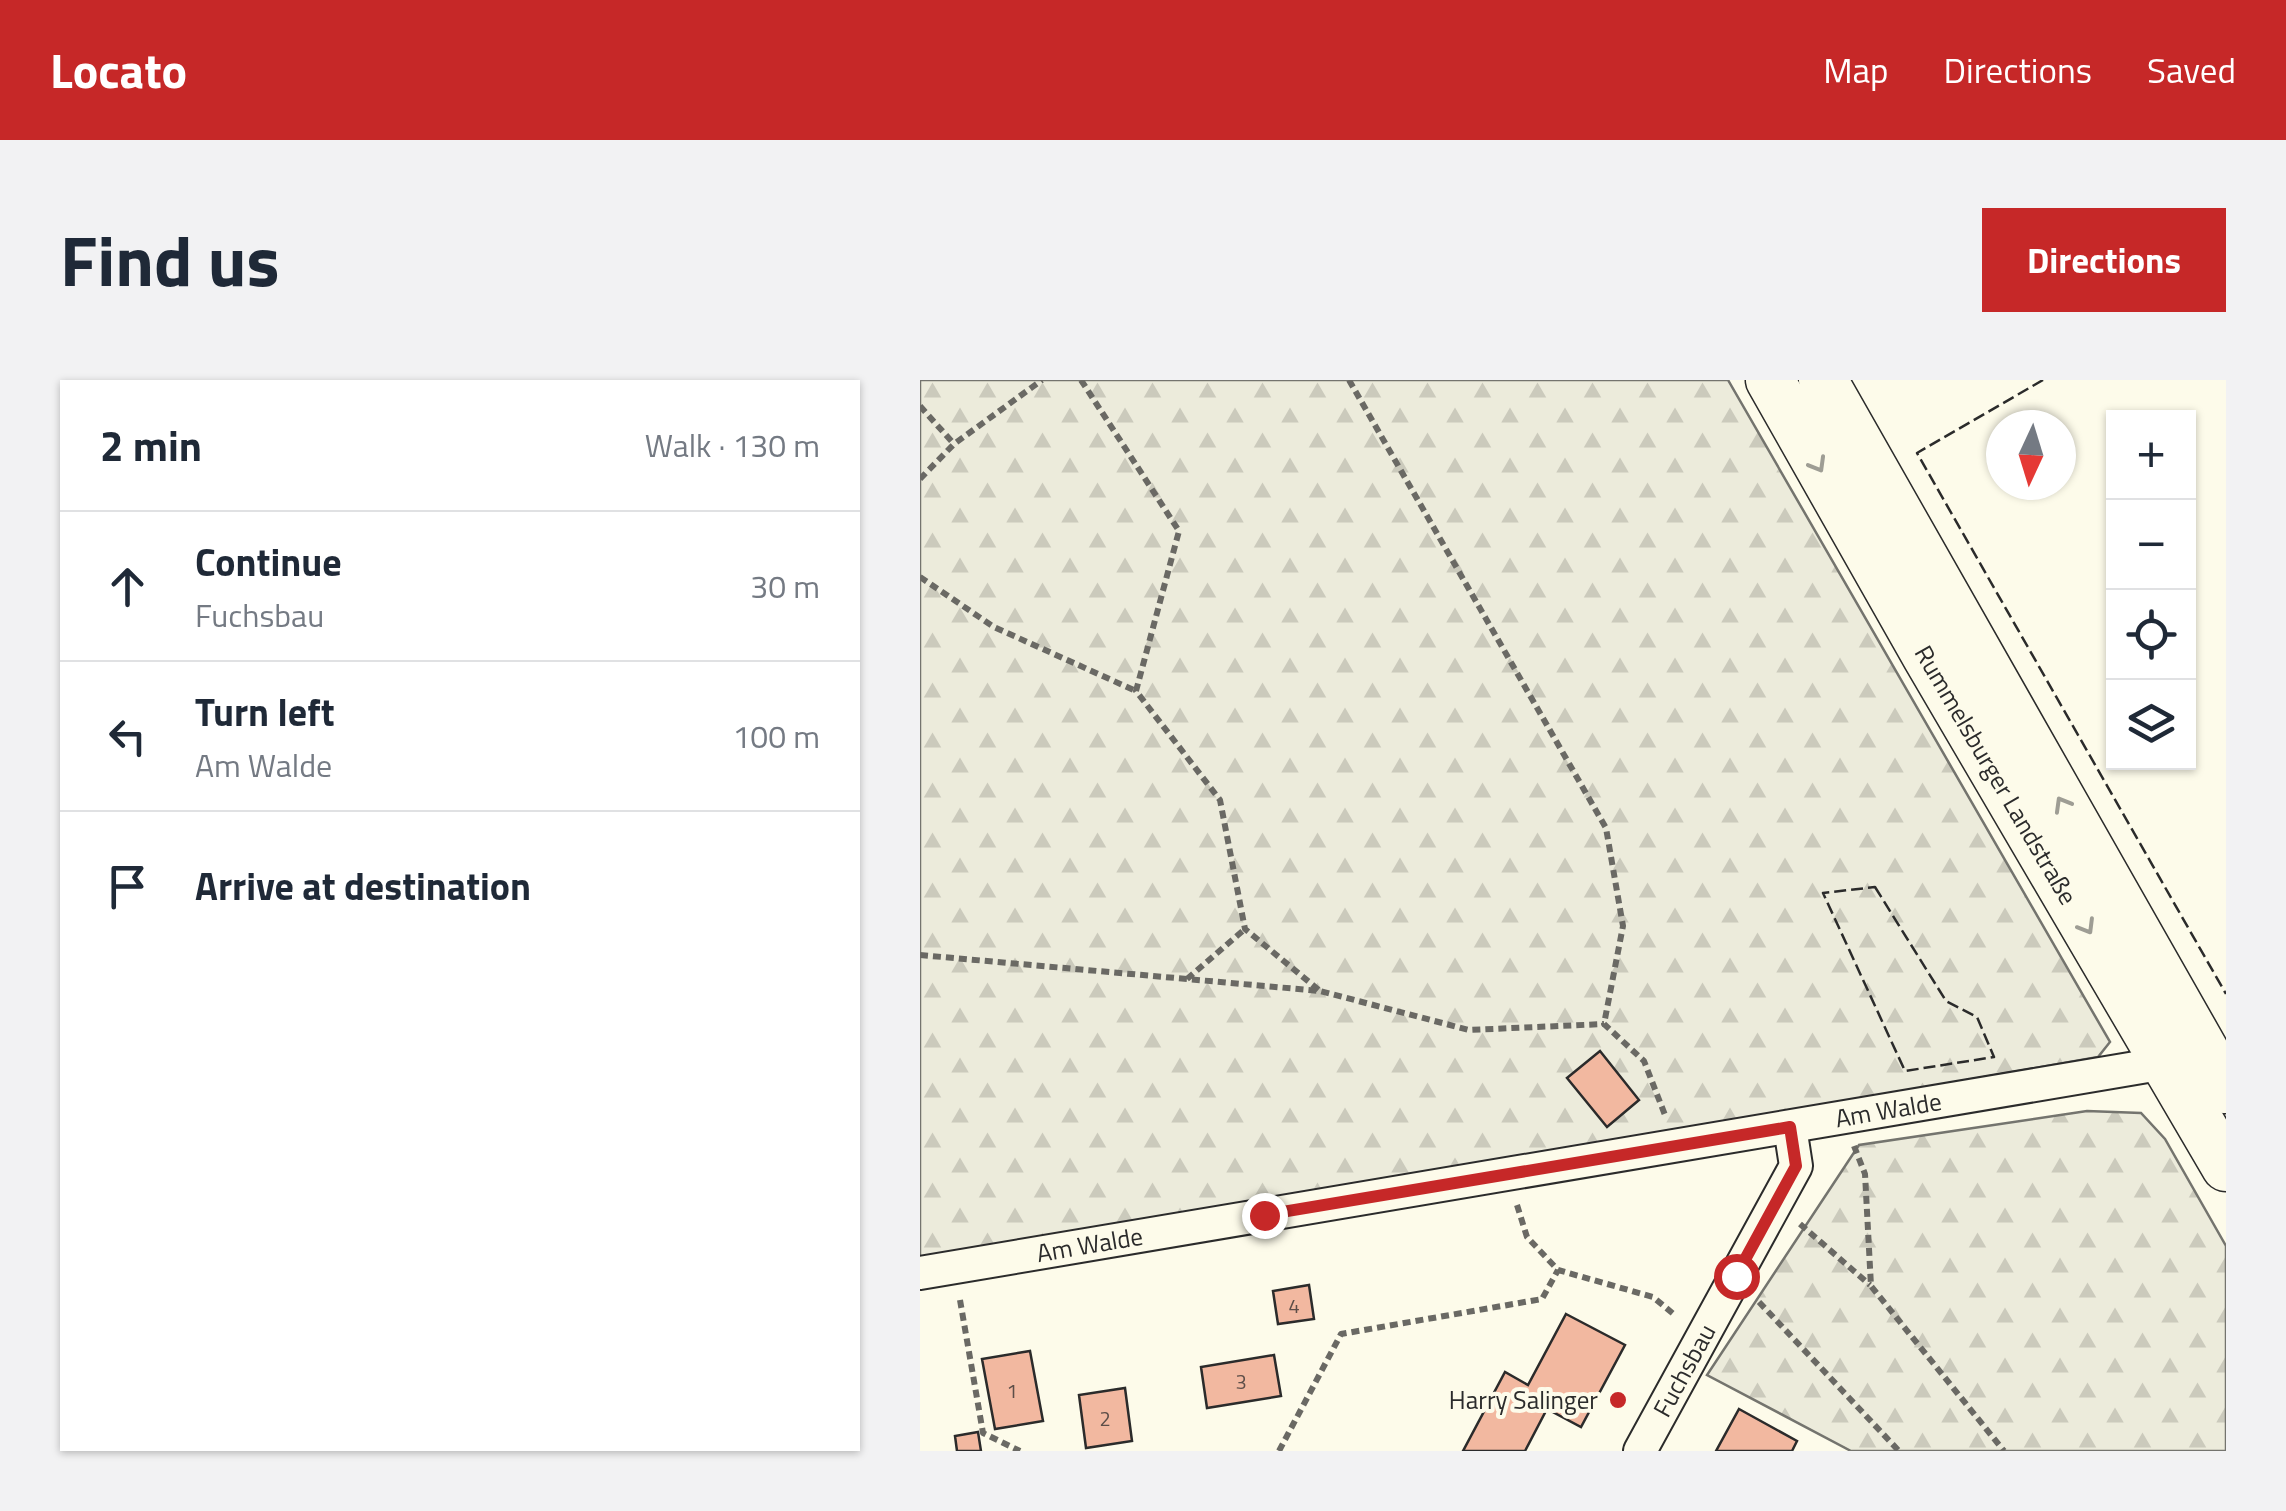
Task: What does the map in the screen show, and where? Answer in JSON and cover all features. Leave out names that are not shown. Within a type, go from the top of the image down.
[{"type":"main road","name":"Rummelsburger Landstraße","points":[[1770,380],[1927,657],[2207,1065]]},
{"type":"main road","name":"Rummelsburger Landstraße","points":[[1822,380],[2207,1065],[2226,1166]]},
{"type":"street","name":"Am Walde","points":[[920,1273],[1790,1127],[2207,1065]]},
{"type":"street","name":"Fuchsbau","points":[[1640,1451],[1796,1166],[1790,1127]]},
{"type":"path","points":[[920,478],[954,444],[1042,380]]},
{"type":"path","points":[[1081,380],[1180,531],[1136,691]]},
{"type":"path","points":[[1349,380],[1606,828],[1623,926],[1604,1024]]},
{"type":"path","points":[[920,406],[954,444]]},
{"type":"path","points":[[920,577],[994,627],[1136,691],[1220,800],[1245,929],[1320,991]]},
{"type":"path","points":[[1186,980],[1245,929]]},
{"type":"path","points":[[920,956],[1320,991],[1469,1030],[1604,1024],[1644,1061],[1676,1146]]},
{"type":"path","points":[[1853,1144],[1865,1174],[1871,1286]]},
{"type":"path","points":[[1517,1203],[1526,1237],[1558,1270],[1654,1298],[1688,1327]]},
{"type":"path","points":[[1787,1212],[1871,1286],[2004,1451]]},
{"type":"path","points":[[1279,1451],[1341,1334],[1542,1299],[1558,1270]]},
{"type":"path","points":[[960,1299],[982,1434],[1020,1451]]},
{"type":"path","points":[[1758,1300],[1898,1451]]},
{"type":"green space","points":[[920,380],[1728,380],[2110,1042],[2098,1057],[920,1263]]},
{"type":"green space","points":[[2087,1111],[2141,1113],[2165,1139],[2226,1246],[2226,1451],[1851,1451],[1707,1375],[1859,1145]]},
{"type":"building","points":[[1600,1051],[1639,1100],[1607,1127],[1567,1078]]},
{"type":"building","points":[[1309,1285],[1314,1319],[1278,1324],[1273,1291]]},
{"type":"building","points":[[1566,1314],[1625,1345],[1581,1427],[1547,1409],[1525,1451],[1463,1451],[1505,1372],[1528,1385]]},
{"type":"building","points":[[1030,1351],[1043,1421],[995,1429],[982,1359]]},
{"type":"building","points":[[1274,1355],[1281,1396],[1207,1408],[1201,1367]]},
{"type":"building","points":[[1125,1388],[1132,1441],[1086,1448],[1079,1395]]},
{"type":"building","points":[[1739,1409],[1797,1441],[1792,1451],[1716,1451]]},
{"type":"building","points":[[978,1432],[981,1451],[957,1451],[955,1436]]},
{"type":"fence","points":[[2043,380],[1917,453],[2226,994]]},
{"type":"fence","points":[[1875,887],[1946,1001],[1977,1017],[1994,1057],[1905,1071],[1823,893],[1875,887]]},
{"type":"place","name":"Harry Salinger","points":[[1618,1400]]},
{"type":"route","points":[[1264,1215],[1790,1127],[1796,1166],[1736,1276]]}]
